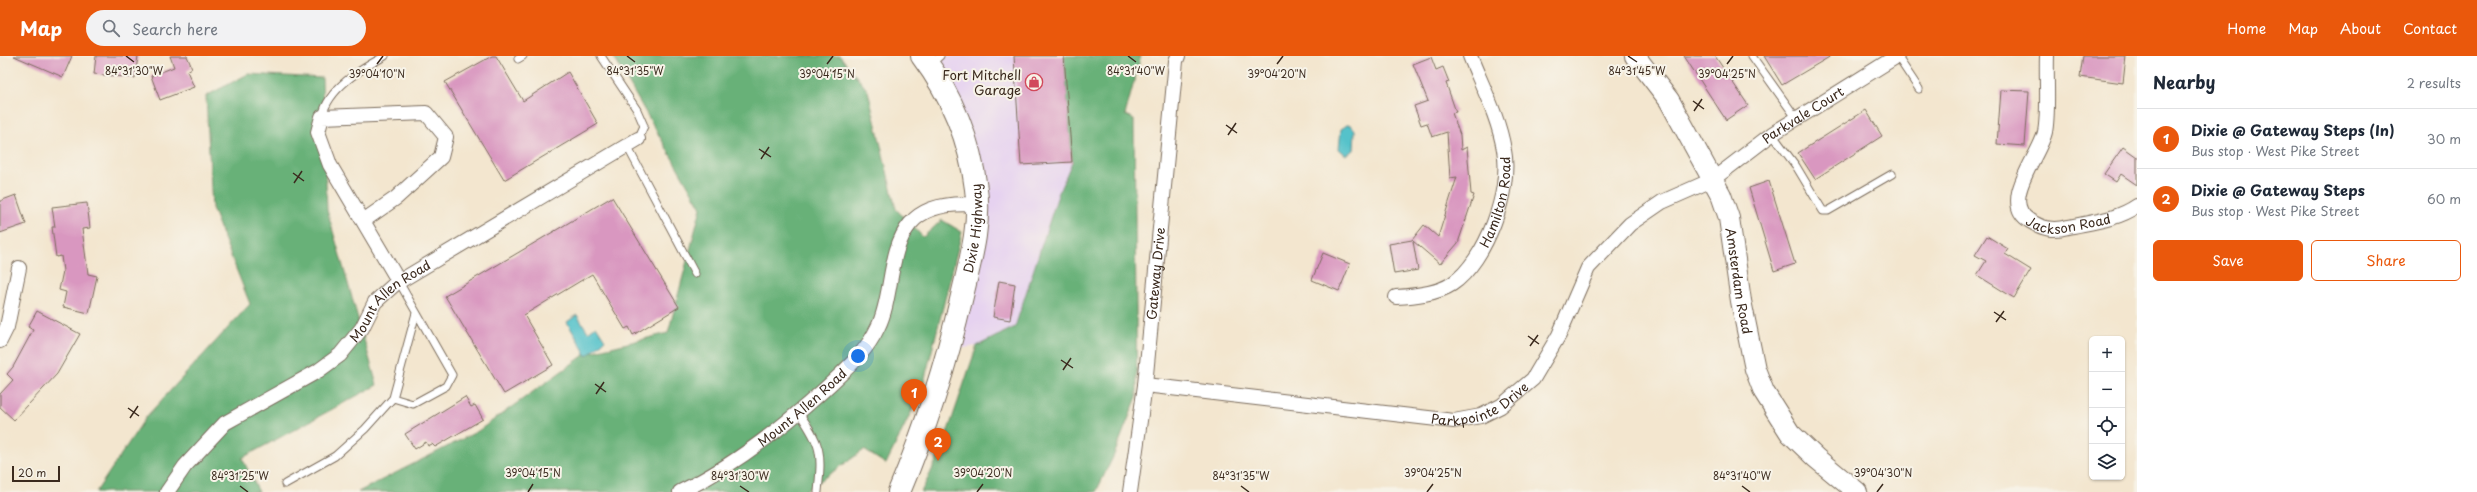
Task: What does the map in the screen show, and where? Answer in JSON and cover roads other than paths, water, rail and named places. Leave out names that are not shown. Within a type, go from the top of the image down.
[{"type":"main road","name":"Dixie Highway","points":[[898,492],[924,433],[949,350],[972,255],[977,205],[976,190],[964,132],[930,59]]},
{"type":"street","name":"Gateway Drive","points":[[1130,492],[1144,386],[1176,61],[1178,56]]},
{"type":"street","name":"Hamilton Road","points":[[1396,297],[1416,295],[1450,284],[1461,275],[1480,251],[1496,216],[1504,185],[1504,150],[1487,96],[1470,56]]},
{"type":"street","name":"Amsterdam Road","points":[[1635,56],[1669,100],[1721,195],[1729,218],[1742,308],[1755,369],[1764,392],[1790,433],[1816,458],[1857,492]]},
{"type":"street","name":"Parkvale Court","points":[[1712,180],[1772,134],[1897,56]]},
{"type":"street","name":"Jackson Road","points":[[2047,56],[2047,123],[2044,136],[2020,187],[2018,201],[2020,212],[2026,219],[2048,230],[2112,218],[2137,206]]},
{"type":"street","points":[[363,221],[396,198],[441,157],[446,137],[426,113],[322,117],[318,132],[330,165],[363,221],[399,282]]},
{"type":"street","name":"Mount Allen Road","points":[[167,492],[185,466],[225,423],[318,371],[340,355],[362,328],[375,302],[399,282],[632,142]]},
{"type":"street","name":"Parkpointe Drive","points":[[1144,386],[1454,421],[1481,416],[1502,406],[1533,379],[1559,335],[1588,268],[1608,244],[1630,224],[1662,202],[1712,180]]},
{"type":"street","name":"Mount Allen Road","points":[[680,492],[756,448],[799,413],[858,359],[878,327],[889,297],[900,238],[909,225],[928,210],[955,204],[977,205]]},
{"type":"street","points":[[0,341],[7,327],[19,268]]},
{"type":"lane","points":[[322,117],[323,111],[338,87],[368,65],[385,56]]},
{"type":"lane","points":[[601,56],[637,110],[644,126],[632,142],[695,274]]},
{"type":"lane","points":[[1752,56],[1797,119]]},
{"type":"lane","points":[[1897,56],[1919,89]]},
{"type":"lane","points":[[1772,134],[1796,166],[1823,211],[1828,211],[1892,174]]},
{"type":"lane","points":[[393,398],[413,404],[446,386],[452,375],[399,282]]},
{"type":"lane","points":[[285,484],[335,456],[365,429],[393,398],[416,313]]},
{"type":"lane","points":[[799,413],[816,438],[821,461],[818,492]]},
{"type":"water","points":[[1347,125],[1351,125],[1355,130],[1354,150],[1346,155],[1339,149],[1341,129]]},
{"type":"water","points":[[577,315],[588,332],[596,326],[605,340],[587,356],[567,322]]},
{"type":"place","name":"Fort Mitchell Garage","points":[[1034,82]]},
{"type":"place","name":"Dixie @ Gateway Steps (In)","points":[[914,412]]},
{"type":"place","name":"Dixie @ Gateway Steps","points":[[938,461]]}]
